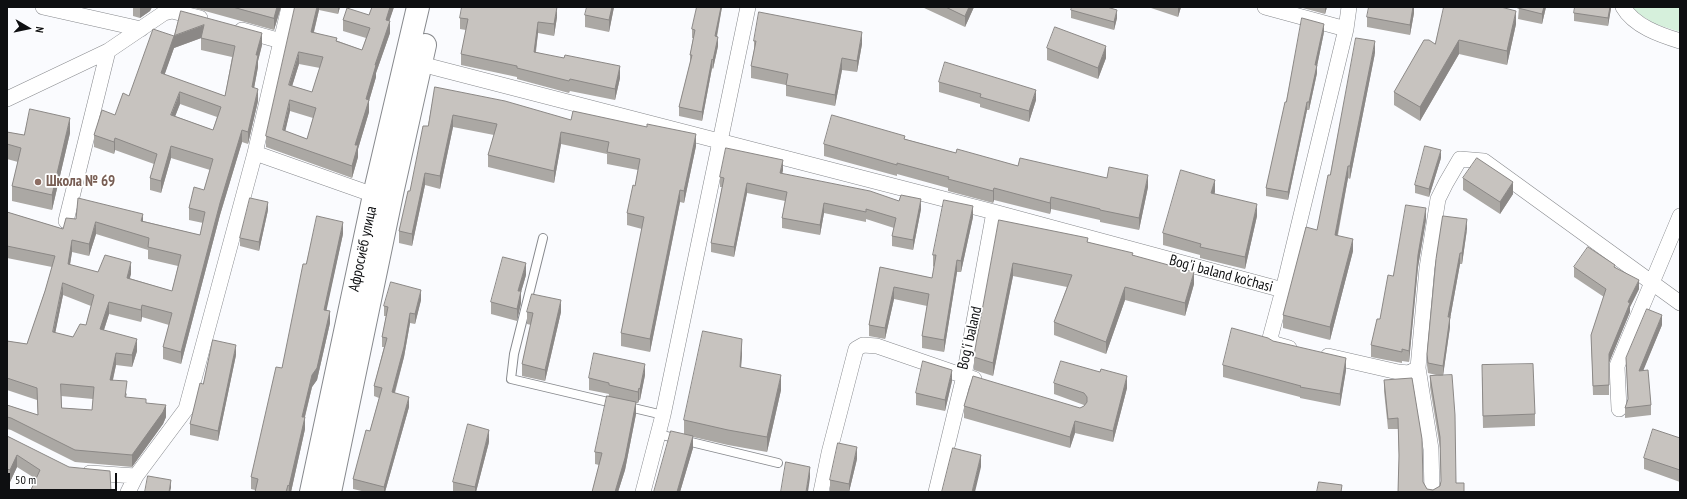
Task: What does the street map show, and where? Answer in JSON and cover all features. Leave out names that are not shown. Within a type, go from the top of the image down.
[{"type":"main road","name":"Афросиёб улица","points":[[311,492],[334,426],[352,347],[393,189],[413,62],[418,7]]},
{"type":"main road","name":"Афросиёб улица","points":[[352,347],[374,195],[413,62],[433,7]]},
{"type":"main road","name":"Афросиёб улица","points":[[330,492],[334,426]]},
{"type":"street","points":[[43,7],[141,29]]},
{"type":"street","points":[[128,492],[136,476],[186,409],[256,153],[289,7]]},
{"type":"street","points":[[643,492],[664,415],[748,7]]},
{"type":"street","points":[[1266,7],[1346,29]]},
{"type":"street","name":"Bog'i baland ko'chasi","points":[[413,62],[720,140],[1283,290],[1346,29],[1349,7]]},
{"type":"street","points":[[1623,7],[1628,15],[1657,34],[1680,41]]},
{"type":"street","points":[[7,99],[108,51],[164,13],[172,11],[215,23]]},
{"type":"street","points":[[230,27],[281,41]]},
{"type":"street","points":[[66,221],[108,51]]},
{"type":"street","points":[[256,153],[374,195]]},
{"type":"street","points":[[1432,492],[1431,449],[1418,368],[1427,268],[1438,199],[1460,159],[1484,162],[1680,303]]},
{"type":"street","name":"Bog'i baland","points":[[821,492],[829,453],[856,349],[863,345],[878,346],[964,376],[994,212]]},
{"type":"street","points":[[1619,409],[1617,366],[1680,216]]},
{"type":"street","points":[[1283,290],[1270,338],[1275,344],[1398,372],[1409,373],[1418,368]]},
{"type":"street","points":[[936,492],[964,376],[986,382]]},
{"type":"street","points":[[73,471],[136,476]]},
{"type":"lane","points":[[543,238],[514,354],[511,379],[664,415]]},
{"type":"lane","points":[[658,434],[778,463]]},
{"type":"green space","points":[[1633,7],[1680,7],[1680,32],[1655,24],[1634,11]]},
{"type":"building","points":[[233,7],[277,7],[274,18]]},
{"type":"building","points":[[295,7],[317,7],[311,32],[337,38],[336,41],[362,50],[370,28],[343,20],[347,8],[369,15],[372,7],[390,7],[386,20],[390,21],[375,65],[366,99],[369,100],[355,145],[358,145],[352,166],[266,136]],"holes":[[[299,52],[323,57],[312,92],[289,85]],[[290,100],[316,108],[307,139],[283,130]]]},
{"type":"building","points":[[462,7],[557,7],[554,24],[538,22],[534,52],[564,58],[565,55],[620,66],[615,89],[570,79],[569,81],[517,68],[517,66],[461,54],[468,19],[460,18]]},
{"type":"building","points":[[587,7],[612,7],[609,20],[585,15]]},
{"type":"building","points":[[697,7],[721,7],[715,36],[718,37],[713,60],[712,59],[702,112],[679,107],[692,55],[690,55],[695,30],[692,29]]},
{"type":"building","points":[[946,7],[969,7],[965,16]]},
{"type":"building","points":[[1072,7],[1107,7],[1117,10],[1114,22],[1071,10]]},
{"type":"building","points":[[1369,7],[1413,7],[1410,25],[1367,17]]},
{"type":"building","points":[[1444,7],[1501,7],[1516,11],[1507,51],[1459,40],[1420,107],[1394,92],[1424,40],[1429,40],[1435,44]]},
{"type":"building","points":[[1544,7],[1542,14],[1518,8]]},
{"type":"building","points":[[1575,7],[1610,7],[1608,18],[1574,13]]},
{"type":"building","points":[[181,11],[262,33],[256,55],[258,55],[252,87],[258,89],[248,132],[242,130],[220,203],[181,352],[163,347],[172,313],[142,305],[141,310],[109,302],[100,329],[137,339],[132,355],[116,353],[110,380],[127,381],[125,397],[146,399],[146,403],[166,405],[163,412],[132,455],[75,450],[7,417],[7,405],[38,415],[37,388],[7,378],[7,341],[27,344],[55,256],[7,246],[7,212],[63,229],[66,218],[76,219],[78,198],[143,214],[141,221],[200,235],[205,212],[189,208],[194,187],[204,190],[213,159],[171,146],[161,181],[150,178],[157,154],[115,138],[114,142],[94,135],[102,110],[115,115],[123,93],[129,96],[153,29],[174,36]],"holes":[[[204,25],[201,38],[235,46],[225,96],[161,73],[174,36]],[[180,92],[221,107],[213,130],[171,115]],[[96,222],[149,238],[148,247],[181,255],[172,291],[127,278],[131,262],[105,255],[98,272],[68,264],[72,240],[89,244]],[[63,283],[94,295],[86,325],[80,324],[73,337],[53,332]],[[61,384],[94,387],[92,410],[62,408]]]},
{"type":"building","points":[[759,12],[862,32],[857,61],[842,58],[835,95],[786,85],[788,74],[751,66],[756,41],[754,41]]},
{"type":"building","points":[[1302,18],[1324,24],[1315,65],[1317,65],[1309,102],[1307,102],[1288,192],[1266,188],[1286,102]]},
{"type":"building","points":[[1055,27],[1106,46],[1098,68],[1047,48]]},
{"type":"building","points":[[1356,38],[1375,41],[1350,166],[1348,166],[1335,235],[1353,239],[1330,327],[1283,315],[1306,227],[1317,230],[1328,175],[1330,175]]},
{"type":"building","points":[[945,62],[1036,90],[1029,111],[980,97],[981,94],[939,82]]},
{"type":"building","points":[[435,87],[505,101],[571,120],[573,111],[647,127],[647,124],[696,134],[684,191],[680,190],[650,339],[621,333],[644,217],[627,213],[633,185],[635,186],[640,159],[607,152],[609,142],[561,132],[554,171],[488,155],[497,124],[453,115],[440,176],[425,173],[412,234],[399,231],[408,191],[410,191],[423,126],[428,126]]},
{"type":"building","name":"Школа № 69","points":[[30,109],[70,118],[52,195],[12,186],[21,148],[7,144],[7,132],[24,135]]},
{"type":"building","points":[[832,115],[905,136],[904,139],[956,153],[957,149],[1018,166],[1020,158],[1107,178],[1109,167],[1148,175],[1139,218],[1100,210],[1051,197],[1050,203],[994,188],[993,191],[948,179],[949,177],[897,163],[897,165],[824,144]]},
{"type":"building","points":[[1425,146],[1441,150],[1429,189],[1415,185]]},
{"type":"building","points":[[726,148],[783,160],[780,173],[870,191],[899,201],[901,195],[921,199],[913,240],[892,236],[896,218],[866,209],[866,212],[824,203],[820,225],[782,218],[787,192],[747,183],[734,247],[711,243],[724,178],[720,177]]},
{"type":"building","points":[[1477,158],[1513,182],[1500,202],[1463,178]]},
{"type":"building","points":[[1181,170],[1215,180],[1211,193],[1257,204],[1245,257],[1200,247],[1201,244],[1163,233]]},
{"type":"building","points":[[250,198],[268,202],[259,242],[240,238]]},
{"type":"building","points":[[944,200],[973,206],[961,261],[957,260],[944,340],[922,336],[929,294],[894,287],[885,328],[869,325],[880,267],[932,278],[936,255],[933,255]]},
{"type":"building","points":[[1406,205],[1426,208],[1418,255],[1409,351],[1402,349],[1402,352],[1371,345],[1377,319],[1380,319],[1388,275],[1393,276]]},
{"type":"building","points":[[317,216],[343,222],[324,310],[330,311],[317,368],[312,375],[302,417],[305,417],[289,486],[288,485],[286,492],[255,492],[258,479],[251,477],[276,367],[282,368],[303,264],[306,264]]},
{"type":"building","points":[[1443,216],[1467,219],[1462,253],[1460,253],[1448,317],[1450,317],[1443,366],[1428,363],[1427,354],[1436,259]]},
{"type":"building","points":[[999,220],[1088,238],[1087,242],[1133,253],[1132,255],[1194,272],[1185,303],[1125,287],[1106,342],[1054,322],[1072,275],[1013,263],[993,363],[974,357]]},
{"type":"building","points":[[1588,247],[1615,265],[1614,267],[1639,280],[1628,302],[1630,303],[1609,354],[1609,385],[1593,386],[1591,335],[1606,289],[1574,267]]},
{"type":"building","points":[[503,257],[526,263],[518,291],[521,291],[517,309],[491,302]]},
{"type":"building","points":[[391,282],[421,290],[415,314],[410,313],[404,347],[392,392],[409,397],[384,487],[353,479],[366,430],[370,431],[382,388],[374,386],[387,338],[382,337],[388,307],[384,306]]},
{"type":"building","points":[[532,294],[561,300],[545,370],[522,364],[533,313],[527,312]]},
{"type":"building","points":[[1647,309],[1662,315],[1639,371],[1648,370],[1651,405],[1625,408],[1628,399],[1626,358]]},
{"type":"building","points":[[1232,328],[1268,338],[1273,341],[1346,358],[1340,394],[1300,387],[1301,386],[1223,365]]},
{"type":"building","points":[[703,331],[742,339],[740,367],[781,375],[767,437],[684,420]]},
{"type":"building","points":[[213,340],[236,345],[218,431],[190,424],[200,383],[203,384]]},
{"type":"building","points":[[594,353],[645,364],[640,389],[639,388],[638,392],[609,385],[609,383],[589,378]]},
{"type":"building","points":[[923,361],[952,370],[945,400],[916,393]]},
{"type":"building","points":[[1061,361],[1100,372],[1101,369],[1127,376],[1113,431],[1075,421],[1070,437],[964,406],[973,376],[1080,408],[1087,402],[1087,397],[1084,393],[1054,383]]},
{"type":"building","points":[[1533,364],[1535,414],[1483,416],[1482,365]]},
{"type":"building","points":[[1452,375],[1455,415],[1456,483],[1464,483],[1464,492],[1398,492],[1398,418],[1388,419],[1384,380],[1412,378],[1422,439],[1423,482],[1427,489],[1433,490],[1440,486],[1441,481],[1440,437],[1430,376]]},
{"type":"building","points":[[607,396],[636,402],[625,458],[615,492],[592,492],[602,453],[595,452]]},
{"type":"building","points":[[468,424],[489,430],[475,487],[453,482]]},
{"type":"building","points":[[1653,429],[1680,438],[1680,470],[1644,458]]},
{"type":"building","points":[[671,431],[693,436],[677,492],[654,492]]},
{"type":"building","points":[[7,436],[69,467],[110,471],[111,492],[30,492],[40,470],[17,455],[10,470],[7,469]]},
{"type":"building","points":[[838,443],[857,447],[849,484],[830,480]]},
{"type":"building","points":[[953,448],[981,455],[972,492],[942,492]]},
{"type":"building","points":[[786,462],[810,467],[806,492],[781,492]]},
{"type":"building","points":[[148,476],[171,480],[169,492],[145,492]]},
{"type":"building","points":[[1319,482],[1342,485],[1341,492],[1317,492]]},
{"type":"place","name":"Школа № 69","points":[[38,182]]}]
